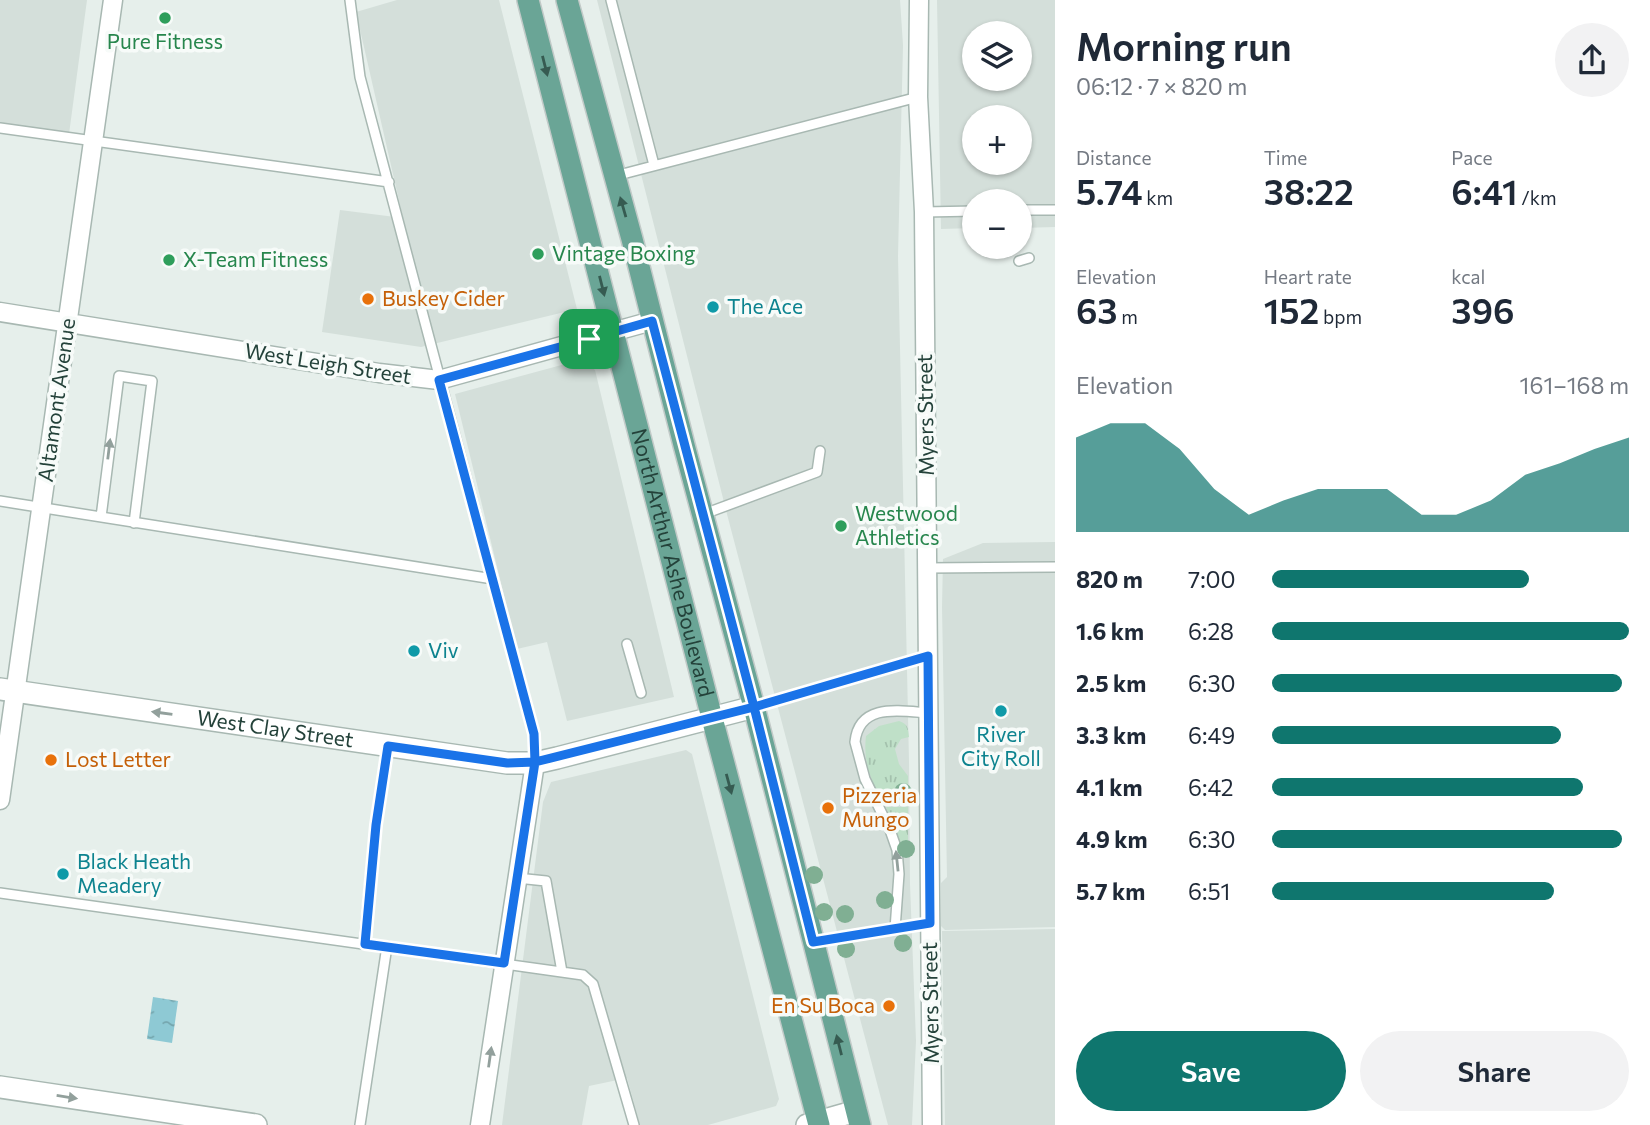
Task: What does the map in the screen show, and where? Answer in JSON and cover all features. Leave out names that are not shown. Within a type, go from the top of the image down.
[{"type":"main road","name":"North Arthur Ashe Boulevard","points":[[528,0],[815,1124]]},
{"type":"main road","name":"North Arthur Ashe Boulevard","points":[[568,0],[754,707],[858,1118]]},
{"type":"street","name":"Altamont Avenue","points":[[0,800],[8,690],[42,508],[113,0]]},
{"type":"street","name":"Myers Street","points":[[919,0],[918,97],[928,286],[927,568],[932,1125]]},
{"type":"street","name":"West Leigh Street","points":[[0,312],[379,373],[439,380],[652,321]]},
{"type":"street","name":"West Clay Street","points":[[8,690],[507,763],[535,762],[754,707]]},
{"type":"street","points":[[480,1125],[535,762]]},
{"type":"street","points":[[0,1087],[256,1125]]},
{"type":"street","points":[[815,1124],[858,1118]]},
{"type":"lane","points":[[350,0],[360,76],[534,734],[535,762]]},
{"type":"lane","points":[[611,0],[654,165]]},
{"type":"lane","points":[[614,176],[918,97]]},
{"type":"lane","points":[[0,128],[389,182]]},
{"type":"lane","points":[[1032,211],[1055,210]]},
{"type":"lane","points":[[924,212],[962,211]]},
{"type":"lane","points":[[101,517],[119,376],[152,381],[134,523]]},
{"type":"lane","points":[[702,514],[817,472],[820,451]]},
{"type":"lane","points":[[0,501],[492,579]]},
{"type":"lane","points":[[927,568],[1055,567]]},
{"type":"lane","points":[[627,644],[640,693]]},
{"type":"lane","points":[[754,707],[928,656]]},
{"type":"lane","points":[[895,929],[899,874],[897,850],[864,779],[855,736],[864,721],[881,712],[891,709],[929,713]]},
{"type":"lane","points":[[365,944],[376,825],[388,746]]},
{"type":"lane","points":[[517,878],[546,881],[562,972]]},
{"type":"lane","points":[[0,893],[583,975],[593,984],[634,1125]]},
{"type":"lane","points":[[813,942],[930,923]]},
{"type":"lane","points":[[360,1125],[387,946]]},
{"type":"shaded area","points":[[0,0],[87,0],[69,134],[0,124]]},
{"type":"shaded area","points":[[397,0],[499,0],[577,309],[421,347],[322,332],[340,210],[403,218],[356,12]]},
{"type":"shaded area","points":[[597,0],[900,0],[903,45],[898,256],[910,884],[916,1041],[912,1125],[888,1125],[728,518]]},
{"type":"shaded area","points":[[937,0],[1055,0],[1055,227],[1032,228],[1032,189],[962,189],[962,228],[941,229]]},
{"type":"shaded area","points":[[580,360],[595,370],[674,697],[567,721],[547,642],[517,649],[455,394]]},
{"type":"shaded area","points":[[1055,542],[1055,927],[945,930],[941,926],[941,883],[947,877],[943,559],[983,543]]},
{"type":"shaded area","points":[[686,750],[692,754],[779,1099],[776,1106],[708,1125],[640,1125],[627,1078],[589,1086],[582,1125],[502,1125],[543,802],[551,782]]},
{"type":"shaded area","points":[[1055,929],[1055,1125],[945,1125],[942,931]]},
{"type":"green space","points":[[899,721],[906,725],[909,734],[909,737],[901,739],[895,749],[899,764],[908,776],[908,800],[882,800],[868,769],[866,736],[879,726]]},
{"type":"green space","points":[[886,807],[908,807],[908,841],[900,842]]},
{"type":"water","points":[[153,997],[178,1001],[172,1043],[147,1039]]},
{"type":"place","name":"Pure Fitness","points":[[165,18]]},
{"type":"place","name":"Vintage Boxing","points":[[538,254]]},
{"type":"place","name":"X-Team Fitness","points":[[169,260]]},
{"type":"place","name":"Buskey Cider","points":[[368,299]]},
{"type":"place","name":"The Ace","points":[[713,307]]},
{"type":"place","name":"Westwood Athletics","points":[[841,526]]},
{"type":"place","name":"Viv","points":[[414,651]]},
{"type":"place","name":"River City Roll","points":[[1001,711]]},
{"type":"place","name":"Lost Letter","points":[[51,760]]},
{"type":"place","name":"Pizzeria Mungo","points":[[828,808]]},
{"type":"place","name":"Black Heath Meadery","points":[[63,874]]},
{"type":"place","name":"En Su Boca","points":[[889,1006]]},
{"type":"route","points":[[589,339],[439,380],[534,734],[535,762],[504,963],[365,944],[376,825],[388,746],[507,763],[535,762],[754,707],[928,656],[930,923],[813,942],[754,707],[652,321],[589,339]]}]
